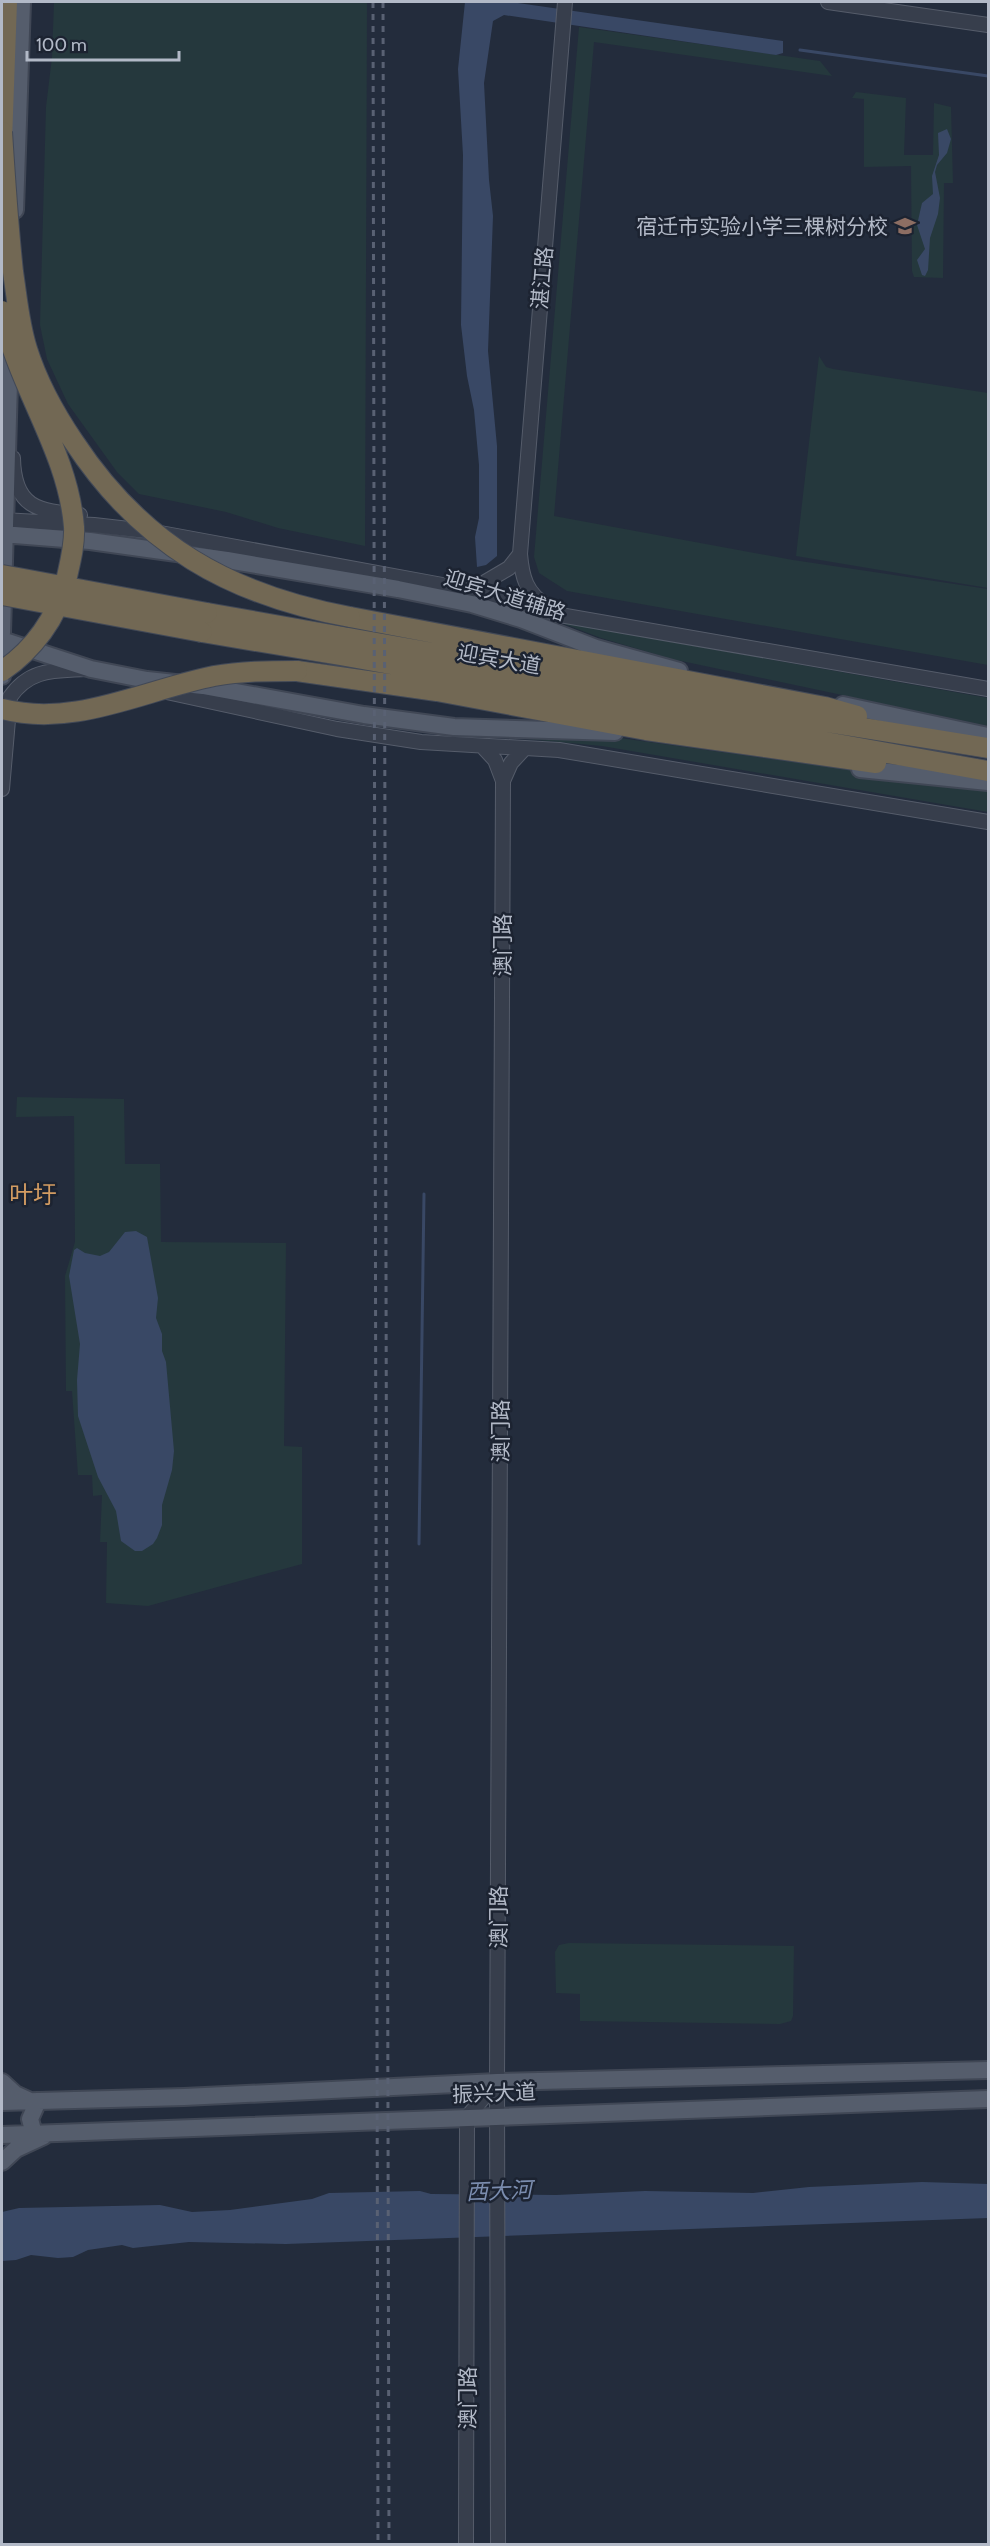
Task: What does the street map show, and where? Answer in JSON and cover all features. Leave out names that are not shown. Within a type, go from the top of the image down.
[{"type":"highway","points":[[2,141],[7,2]]},
{"type":"highway","points":[[2,132],[8,230],[18,307],[27,348],[53,407],[82,455],[138,521],[204,567],[247,589],[286,603],[825,707],[958,744]]},
{"type":"highway","points":[[2,671],[14,663],[41,634],[54,613],[63,592],[72,557],[74,529],[62,466],[16,362],[6,319]]},
{"type":"highway","name":"迎宾大道","points":[[2,575],[771,713],[988,748]]},
{"type":"highway","name":"迎宾大道","points":[[2,596],[988,771]]},
{"type":"highway","points":[[2,709],[21,714],[62,715],[103,707],[213,676],[250,670],[297,671],[437,691],[646,730],[854,761],[988,776]]},
{"type":"main road","points":[[2,633],[6,319],[22,2]]},
{"type":"main road","name":"迎宾大道辅路","points":[[2,527],[227,560],[472,604],[596,648],[681,672],[988,736]]},
{"type":"main road","points":[[2,640],[91,669],[405,721],[517,730],[605,731],[881,772],[988,782]]},
{"type":"main road","points":[[2,650],[2,676]]},
{"type":"main road","name":"振兴大道","points":[[2,2102],[184,2097],[497,2082],[988,2070]]},
{"type":"main road","points":[[2,2082],[15,2094],[33,2101],[30,2119],[43,2133],[16,2149],[2,2162]]},
{"type":"main road","name":"振兴大道","points":[[2,2135],[988,2099]]},
{"type":"street","name":"湛江路","points":[[560,615],[534,597],[528,590],[521,570],[520,554],[565,2]]},
{"type":"street","points":[[828,2],[988,25]]},
{"type":"street","points":[[6,319],[13,464],[16,486],[22,497],[39,510],[164,527],[235,546]]},
{"type":"street","points":[[2,527],[94,525],[155,532],[519,601],[560,615],[988,689]]},
{"type":"street","points":[[470,591],[509,568],[520,554]]},
{"type":"street","points":[[2,789],[10,697],[19,685],[33,676],[52,670],[91,669],[134,685],[337,729],[422,742],[559,750],[988,822]]},
{"type":"street","points":[[482,746],[495,760],[503,781]]},
{"type":"street","points":[[503,781],[511,763],[524,749]]},
{"type":"street","name":"澳门路","points":[[498,2544],[497,2082],[503,781]]},
{"type":"street","points":[[467,2117],[497,2082]]},
{"type":"street","name":"澳门路","points":[[466,2544],[467,2117]]},
{"type":"green space","points":[[54,2],[367,2],[365,546],[278,528],[226,512],[139,494],[117,472],[68,404],[47,359],[40,325],[46,107],[52,57]]},
{"type":"green space","points":[[579,27],[820,61],[832,76],[594,42],[554,516],[793,560],[988,589],[988,665],[567,591],[539,573],[534,557]]},
{"type":"green space","points":[[856,92],[906,98],[904,155],[933,155],[934,103],[951,107],[953,183],[944,183],[943,278],[914,277],[912,271],[911,166],[864,167],[864,99],[852,98]]},
{"type":"green space","points":[[819,356],[826,367],[833,369],[988,393],[988,588],[796,556]]},
{"type":"green space","points":[[559,622],[988,698],[988,726],[672,659],[601,638]]},
{"type":"green space","points":[[516,738],[620,738],[988,789],[988,812],[602,746]]},
{"type":"green space","points":[[17,1097],[124,1099],[125,1164],[160,1164],[161,1242],[286,1243],[284,1446],[302,1447],[302,1564],[148,1606],[106,1603],[107,1542],[100,1542],[102,1495],[93,1496],[92,1475],[78,1475],[72,1391],[66,1391],[65,1276],[75,1242],[74,1116],[16,1117]]},
{"type":"green space","points":[[569,1943],[794,1946],[793,2016],[791,2021],[780,2024],[580,2021],[580,1994],[556,1993],[555,1952],[559,1945]]},
{"type":"water","points":[[465,2],[511,2],[783,41],[783,53],[776,55],[504,15],[493,21],[484,83],[493,216],[488,351],[497,446],[497,556],[486,565],[477,567],[475,537],[479,518],[479,465],[474,410],[461,325],[463,155],[458,69]]},
{"type":"water","points":[[947,129],[951,139],[947,153],[937,165],[935,172],[940,198],[938,214],[930,238],[928,270],[925,276],[922,275],[917,260],[925,249],[917,225],[922,203],[933,194],[932,176],[939,155],[938,133]]},
{"type":"water","points":[[136,1231],[147,1237],[158,1298],[156,1318],[162,1334],[162,1351],[166,1362],[174,1451],[172,1470],[162,1505],[162,1525],[153,1544],[142,1551],[135,1551],[121,1541],[116,1511],[98,1477],[78,1416],[77,1380],[80,1344],[69,1276],[74,1250],[77,1248],[85,1253],[100,1256],[109,1252],[125,1232]]},
{"type":"water","points":[[922,2182],[988,2184],[988,2218],[286,2244],[189,2242],[133,2248],[122,2245],[88,2250],[73,2257],[31,2255],[16,2260],[2,2261],[2,2212],[19,2208],[160,2205],[192,2212],[230,2210],[312,2199],[329,2193],[420,2191],[431,2194],[556,2195],[645,2191],[753,2193],[809,2187]]},
{"type":"waterway","points":[[800,50],[988,76]]},
{"type":"waterway","points":[[419,1544],[424,1194]]},
{"type":"railway","points":[[373,2],[378,2544]]},
{"type":"railway","points":[[383,2],[389,2544]]},
{"type":"place","name":"宿迁市实验小学三棵树分校","points":[[905,226]]},
{"type":"district","name":"叶圩","points":[[33,1194]]},
{"type":"water label","name":"西大河","points":[[499,2191]]}]
